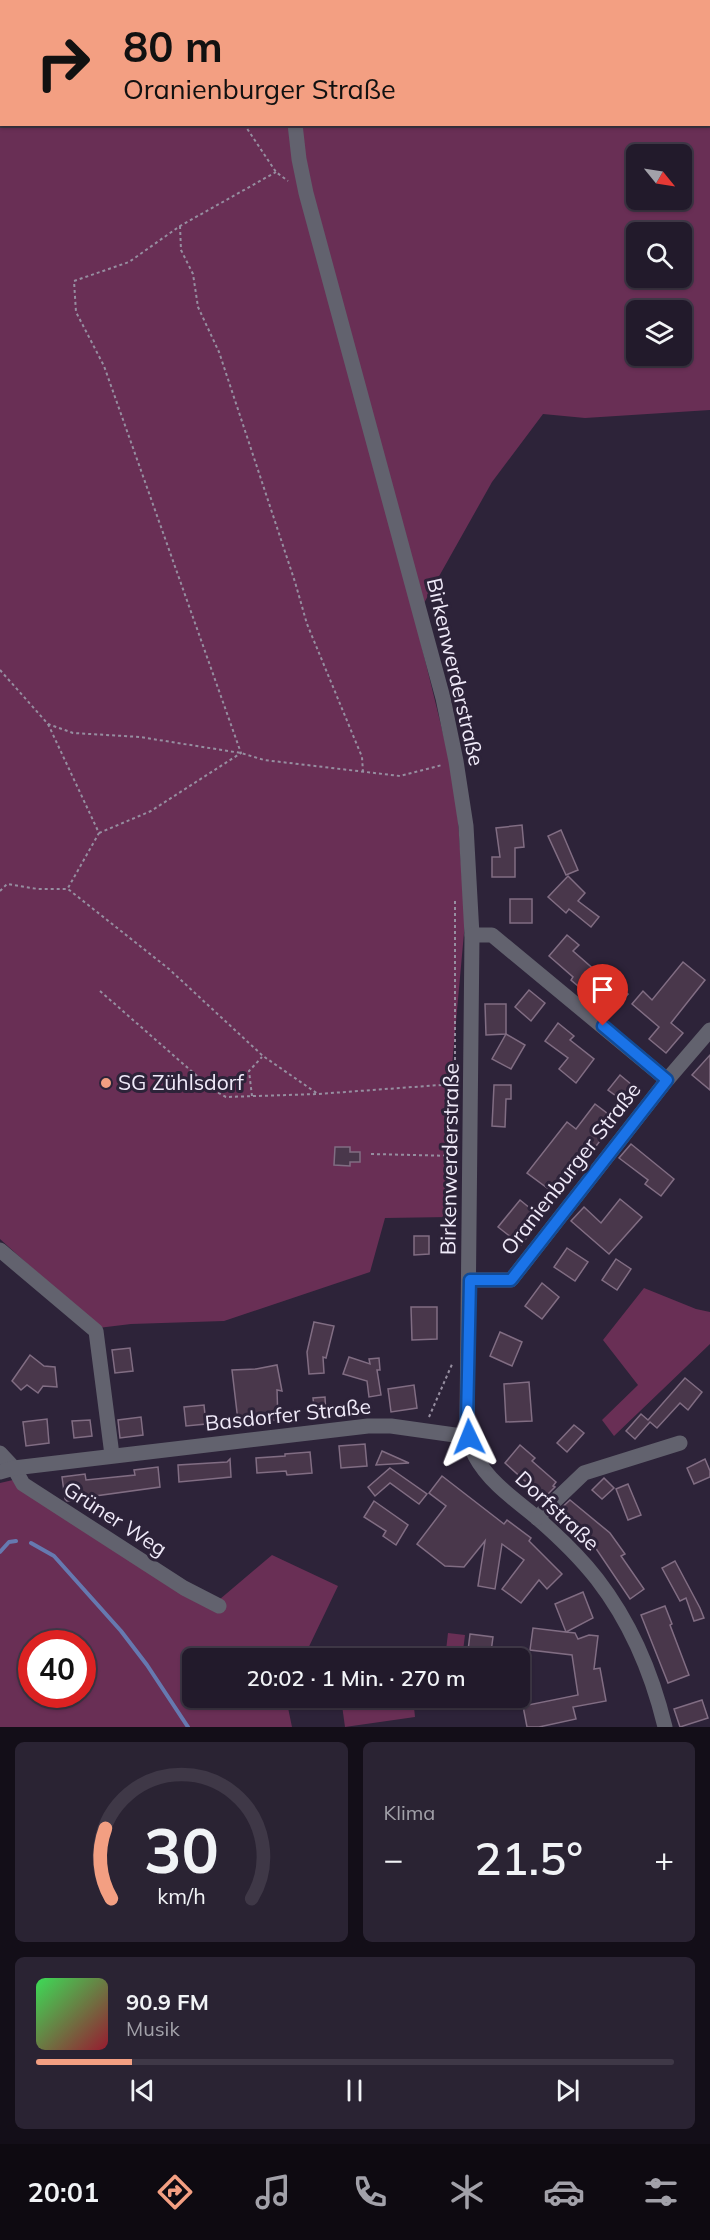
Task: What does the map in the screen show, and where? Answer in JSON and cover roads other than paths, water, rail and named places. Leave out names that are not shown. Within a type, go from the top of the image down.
[{"type":"street","name":"Birkenwerderstraße","points":[[295,126],[306,193],[444,698],[466,826],[472,935],[470,1280]]},
{"type":"street","name":"Oranienburger Straße","points":[[472,935],[492,935],[667,1080]]},
{"type":"street","name":"Oranienburger Straße","points":[[470,1280],[511,1280],[667,1080],[710,1030]]},
{"type":"street","points":[[0,1250],[96,1331],[112,1455]]},
{"type":"street","name":"Dorfstraße","points":[[470,1280],[467,1421],[474,1455],[499,1487],[537,1518],[579,1558],[615,1605],[642,1654],[658,1698],[665,1727]]},
{"type":"street","name":"Basdorfer Straße","points":[[7,1470],[112,1455],[368,1426],[391,1426],[469,1437]]},
{"type":"street","points":[[537,1518],[584,1473],[680,1443]]},
{"type":"street","name":"Grüner Weg","points":[[0,1452],[7,1470],[23,1484],[184,1588],[219,1606]]},
{"type":"waterway","points":[[0,1552],[9,1542],[16,1541]]},
{"type":"waterway","points":[[31,1543],[54,1556],[121,1631],[147,1665],[188,1727]]},
{"type":"place","name":"SG Zühlsdorf","points":[[106,1083]]}]
